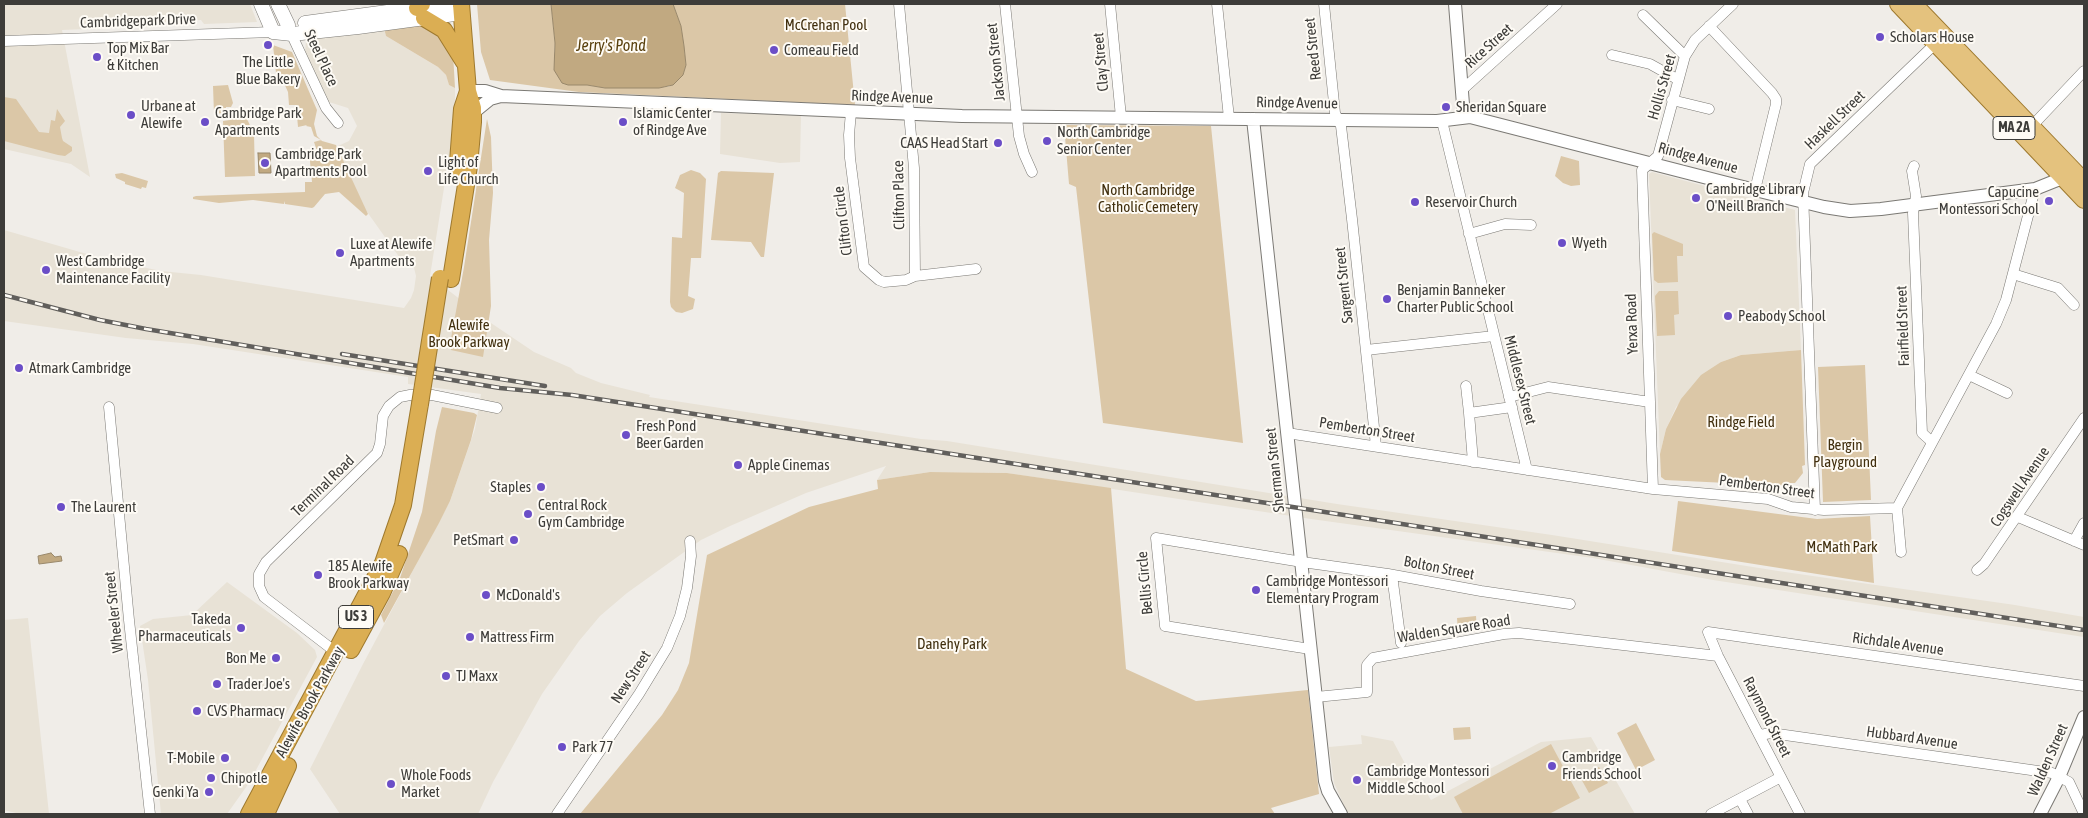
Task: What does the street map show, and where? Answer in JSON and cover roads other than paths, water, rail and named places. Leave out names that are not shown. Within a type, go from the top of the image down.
[{"type":"highway","name":"Alewife Brook Parkway","points":[[266,814],[278,785],[379,599],[405,537],[414,502],[425,405],[446,278],[469,166],[474,112],[468,90],[461,8]]},
{"type":"highway","points":[[421,10],[446,33],[466,64]]},
{"type":"highway","name":"Alewife Brook Parkway","points":[[446,278],[462,109],[468,90]]},
{"type":"highway","name":"Alewife Brook Parkway","points":[[249,814],[378,576],[394,534],[425,405]]},
{"type":"main road","points":[[261,4],[273,32]]},
{"type":"main road","name":"Steel Place","points":[[278,4],[290,30]]},
{"type":"main road","name":"Cambridgepark Drive","points":[[273,32],[421,10],[447,4]]},
{"type":"main road","name":"MA 2A","points":[[1909,5],[1936,44],[2032,126],[2074,177],[2084,200]]},
{"type":"main road","name":"MA 2A","points":[[1909,5],[1970,72],[2074,177]]},
{"type":"main road","name":"Cambridgepark Drive","points":[[421,10],[461,8]]},
{"type":"street","name":"Clifton Place","points":[[899,4],[915,191],[915,276]]},
{"type":"street","name":"Jackson Street","points":[[1005,4],[1016,117],[1022,149],[1032,172]]},
{"type":"street","name":"Clay Street","points":[[1110,4],[1121,117]]},
{"type":"street","points":[[1217,4],[1229,118]]},
{"type":"street","name":"Reed Street","points":[[1324,4],[1335,113],[1338,120]]},
{"type":"street","points":[[1455,4],[1464,116]]},
{"type":"street","name":"Rice Street","points":[[1462,90],[1557,4]]},
{"type":"street","name":"Hollis Street","points":[[1650,163],[1658,156],[1685,56],[1695,40],[1733,4]]},
{"type":"street","points":[[1643,14],[1685,56]]},
{"type":"street","points":[[1709,26],[1776,99],[1755,190]]},
{"type":"street","name":"Steel Place","points":[[290,30],[326,108],[338,123]]},
{"type":"street","name":"Cambridgepark Drive","points":[[4,41],[273,32]]},
{"type":"street","name":"Haskell Street","points":[[1815,510],[1803,202],[1803,193],[1810,164],[1936,44]]},
{"type":"street","points":[[1612,55],[1650,64],[1678,79]]},
{"type":"street","points":[[2032,126],[2084,71]]},
{"type":"street","name":"Rindge Avenue","points":[[468,90],[501,96],[909,115],[1442,121],[1464,116],[1803,202],[1850,211],[1914,205],[2035,189],[2074,177]]},
{"type":"street","points":[[474,112],[490,99],[501,96]]},
{"type":"street","points":[[1672,100],[1709,109]]},
{"type":"street","name":"Clifton Circle","points":[[851,112],[850,152],[864,267],[878,280],[884,282],[906,280],[915,276],[976,269]]},
{"type":"street","name":"Sherman Street","points":[[1253,119],[1325,781],[1328,791],[1341,814]]},
{"type":"street","name":"Sargent Street","points":[[1338,120],[1341,126],[1376,446]]},
{"type":"street","name":"Middlesex Street","points":[[1442,121],[1527,470]]},
{"type":"street","name":"Yerxa Road","points":[[1650,163],[1642,170],[1654,489]]},
{"type":"street","name":"Fairfield Street","points":[[1914,166],[1912,171],[1916,196],[1913,213],[1922,433],[1932,442]]},
{"type":"street","points":[[1901,552],[1897,508],[1996,324],[2013,274],[2035,189]]},
{"type":"street","points":[[1469,234],[1505,224],[1531,225]]},
{"type":"street","points":[[2013,274],[2058,288],[2074,305]]},
{"type":"street","points":[[1366,350],[1494,336]]},
{"type":"street","points":[[1969,375],[2007,394]]},
{"type":"street","points":[[1466,386],[1473,462]]},
{"type":"street","points":[[1509,397],[1548,387],[1650,402]]},
{"type":"street","name":"Terminal Road","points":[[337,653],[264,598],[259,586],[259,574],[266,562],[376,453],[380,444],[383,416],[389,406],[400,397],[432,394],[497,408]]},
{"type":"street","name":"Wheeler Street","points":[[109,407],[150,814]]},
{"type":"street","points":[[1469,413],[1512,407]]},
{"type":"street","name":"Cogswell Avenue","points":[[1977,570],[1984,564],[2018,517],[2084,418]]},
{"type":"street","name":"Pemberton Street","points":[[1287,433],[1654,489],[1768,499],[1791,507],[1815,510],[1897,508]]},
{"type":"street","points":[[2018,517],[2079,543],[2084,523]]},
{"type":"street","name":"Bellis Circle","points":[[1302,562],[1156,538],[1164,626],[1310,649]]},
{"type":"street","name":"New Street","points":[[557,814],[639,694],[667,648],[680,616],[687,588],[691,556],[690,541]]},
{"type":"street","name":"Bolton Street","points":[[1302,562],[1392,574],[1481,591],[1570,604]]},
{"type":"street","points":[[1392,574],[1400,643]]},
{"type":"street","name":"Raymond Street","points":[[1708,632],[1718,656],[1800,814]]},
{"type":"street","name":"Richdale Avenue","points":[[1708,632],[2084,686]]},
{"type":"street","name":"Walden Square Road","points":[[1316,697],[1368,692],[1367,664],[1373,658],[1504,634],[1519,633],[1718,656]]},
{"type":"street","name":"Walden Street","points":[[2040,814],[2059,777],[2084,717]]},
{"type":"street","name":"Hubbard Avenue","points":[[1760,736],[1771,733],[2052,772],[2059,777]]},
{"type":"street","points":[[1712,814],[1781,777]]},
{"type":"street","points":[[2059,777],[2069,782],[2084,814]]},
{"type":"street","points":[[1740,799],[1748,814]]},
{"type":"water","name":"Jerry's Pond","points":[[551,4],[673,4],[681,26],[684,46],[686,65],[683,75],[673,85],[659,88],[605,88],[562,83],[554,70],[555,43]]},
{"type":"water","name":"Cambridge Park Apartments Pool","points":[[258,153],[270,153],[271,173],[259,173]]},
{"type":"water","points":[[51,553],[55,557],[61,556],[62,561],[39,564],[38,556]]},
{"type":"railway","points":[[4,295],[100,320],[146,329],[500,388],[572,395],[2084,630]]},
{"type":"railway","points":[[342,354],[545,386]]},
{"type":"place","name":"Scholars House","points":[[1880,37]]},
{"type":"place","name":"The Little Blue Bakery","points":[[268,45]]},
{"type":"place","name":"Comeau Field","points":[[774,50]]},
{"type":"place","name":"Top Mix Bar & Kitchen","points":[[97,57]]},
{"type":"place","name":"Sheridan Square","points":[[1446,107]]},
{"type":"place","name":"Urbane at Alewife","points":[[131,115]]},
{"type":"place","name":"Cambridge Park Apartments","points":[[205,122]]},
{"type":"place","name":"Islamic Center of Rindge Ave","points":[[623,122]]},
{"type":"place","name":"North Cambridge Senior Center","points":[[1047,141]]},
{"type":"place","name":"CAAS Head Start","points":[[998,143]]},
{"type":"place","name":"Cambridge Park Apartments Pool","points":[[265,163]]},
{"type":"place","name":"Light of Life Church","points":[[428,171]]},
{"type":"place","name":"Cambridge Library O'Neill Branch","points":[[1696,198]]},
{"type":"place","name":"Capucine Montessori School","points":[[2049,201]]},
{"type":"place","name":"Reservoir Church","points":[[1415,202]]},
{"type":"place","name":"Wyeth","points":[[1562,243]]},
{"type":"place","name":"Luxe at Alewife Apartments","points":[[340,253]]},
{"type":"place","name":"West Cambridge Maintenance Facility","points":[[46,270]]},
{"type":"place","name":"Benjamin Banneker Charter Public School","points":[[1387,299]]},
{"type":"place","name":"Peabody School","points":[[1728,316]]},
{"type":"place","name":"Atmark Cambridge","points":[[19,368]]},
{"type":"place","name":"Fresh Pond Beer Garden","points":[[626,435]]},
{"type":"place","name":"Apple Cinemas","points":[[738,465]]},
{"type":"place","name":"Staples","points":[[541,487]]},
{"type":"place","name":"The Laurent","points":[[61,507]]},
{"type":"place","name":"Central Rock Gym Cambridge","points":[[528,514]]},
{"type":"place","name":"PetSmart","points":[[514,540]]},
{"type":"place","name":"185 Alewife Brook Parkway","points":[[318,575]]},
{"type":"place","name":"Cambridge Montessori Elementary Program","points":[[1256,590]]},
{"type":"place","name":"McDonald's","points":[[486,595]]},
{"type":"place","name":"Takeda Pharmaceuticals","points":[[241,628]]},
{"type":"place","name":"Mattress Firm","points":[[470,637]]},
{"type":"place","name":"Bon Me","points":[[276,658]]},
{"type":"place","name":"TJ Maxx","points":[[446,676]]},
{"type":"place","name":"Trader Joe's","points":[[217,684]]},
{"type":"place","name":"CVS Pharmacy","points":[[197,711]]},
{"type":"place","name":"Park 77","points":[[562,747]]},
{"type":"place","name":"T-Mobile","points":[[225,758]]},
{"type":"place","name":"Cambridge Friends School","points":[[1552,766]]},
{"type":"place","name":"Chipotle","points":[[211,778]]},
{"type":"place","name":"Cambridge Montessori Middle School","points":[[1357,780]]},
{"type":"place","name":"Whole Foods Market","points":[[391,784]]},
{"type":"place","name":"Genki Ya","points":[[209,792]]},
{"type":"park label","name":"McCrehan Pool","points":[[826,25]]},
{"type":"park label","name":"North Cambridge Catholic Cemetery","points":[[1148,198]]},
{"type":"park label","name":"Rindge Field","points":[[1741,422]]},
{"type":"park label","name":"Bergin Playground","points":[[1845,454]]},
{"type":"park label","name":"McMath Park","points":[[1842,547]]},
{"type":"park label","name":"Danehy Park","points":[[952,644]]}]
